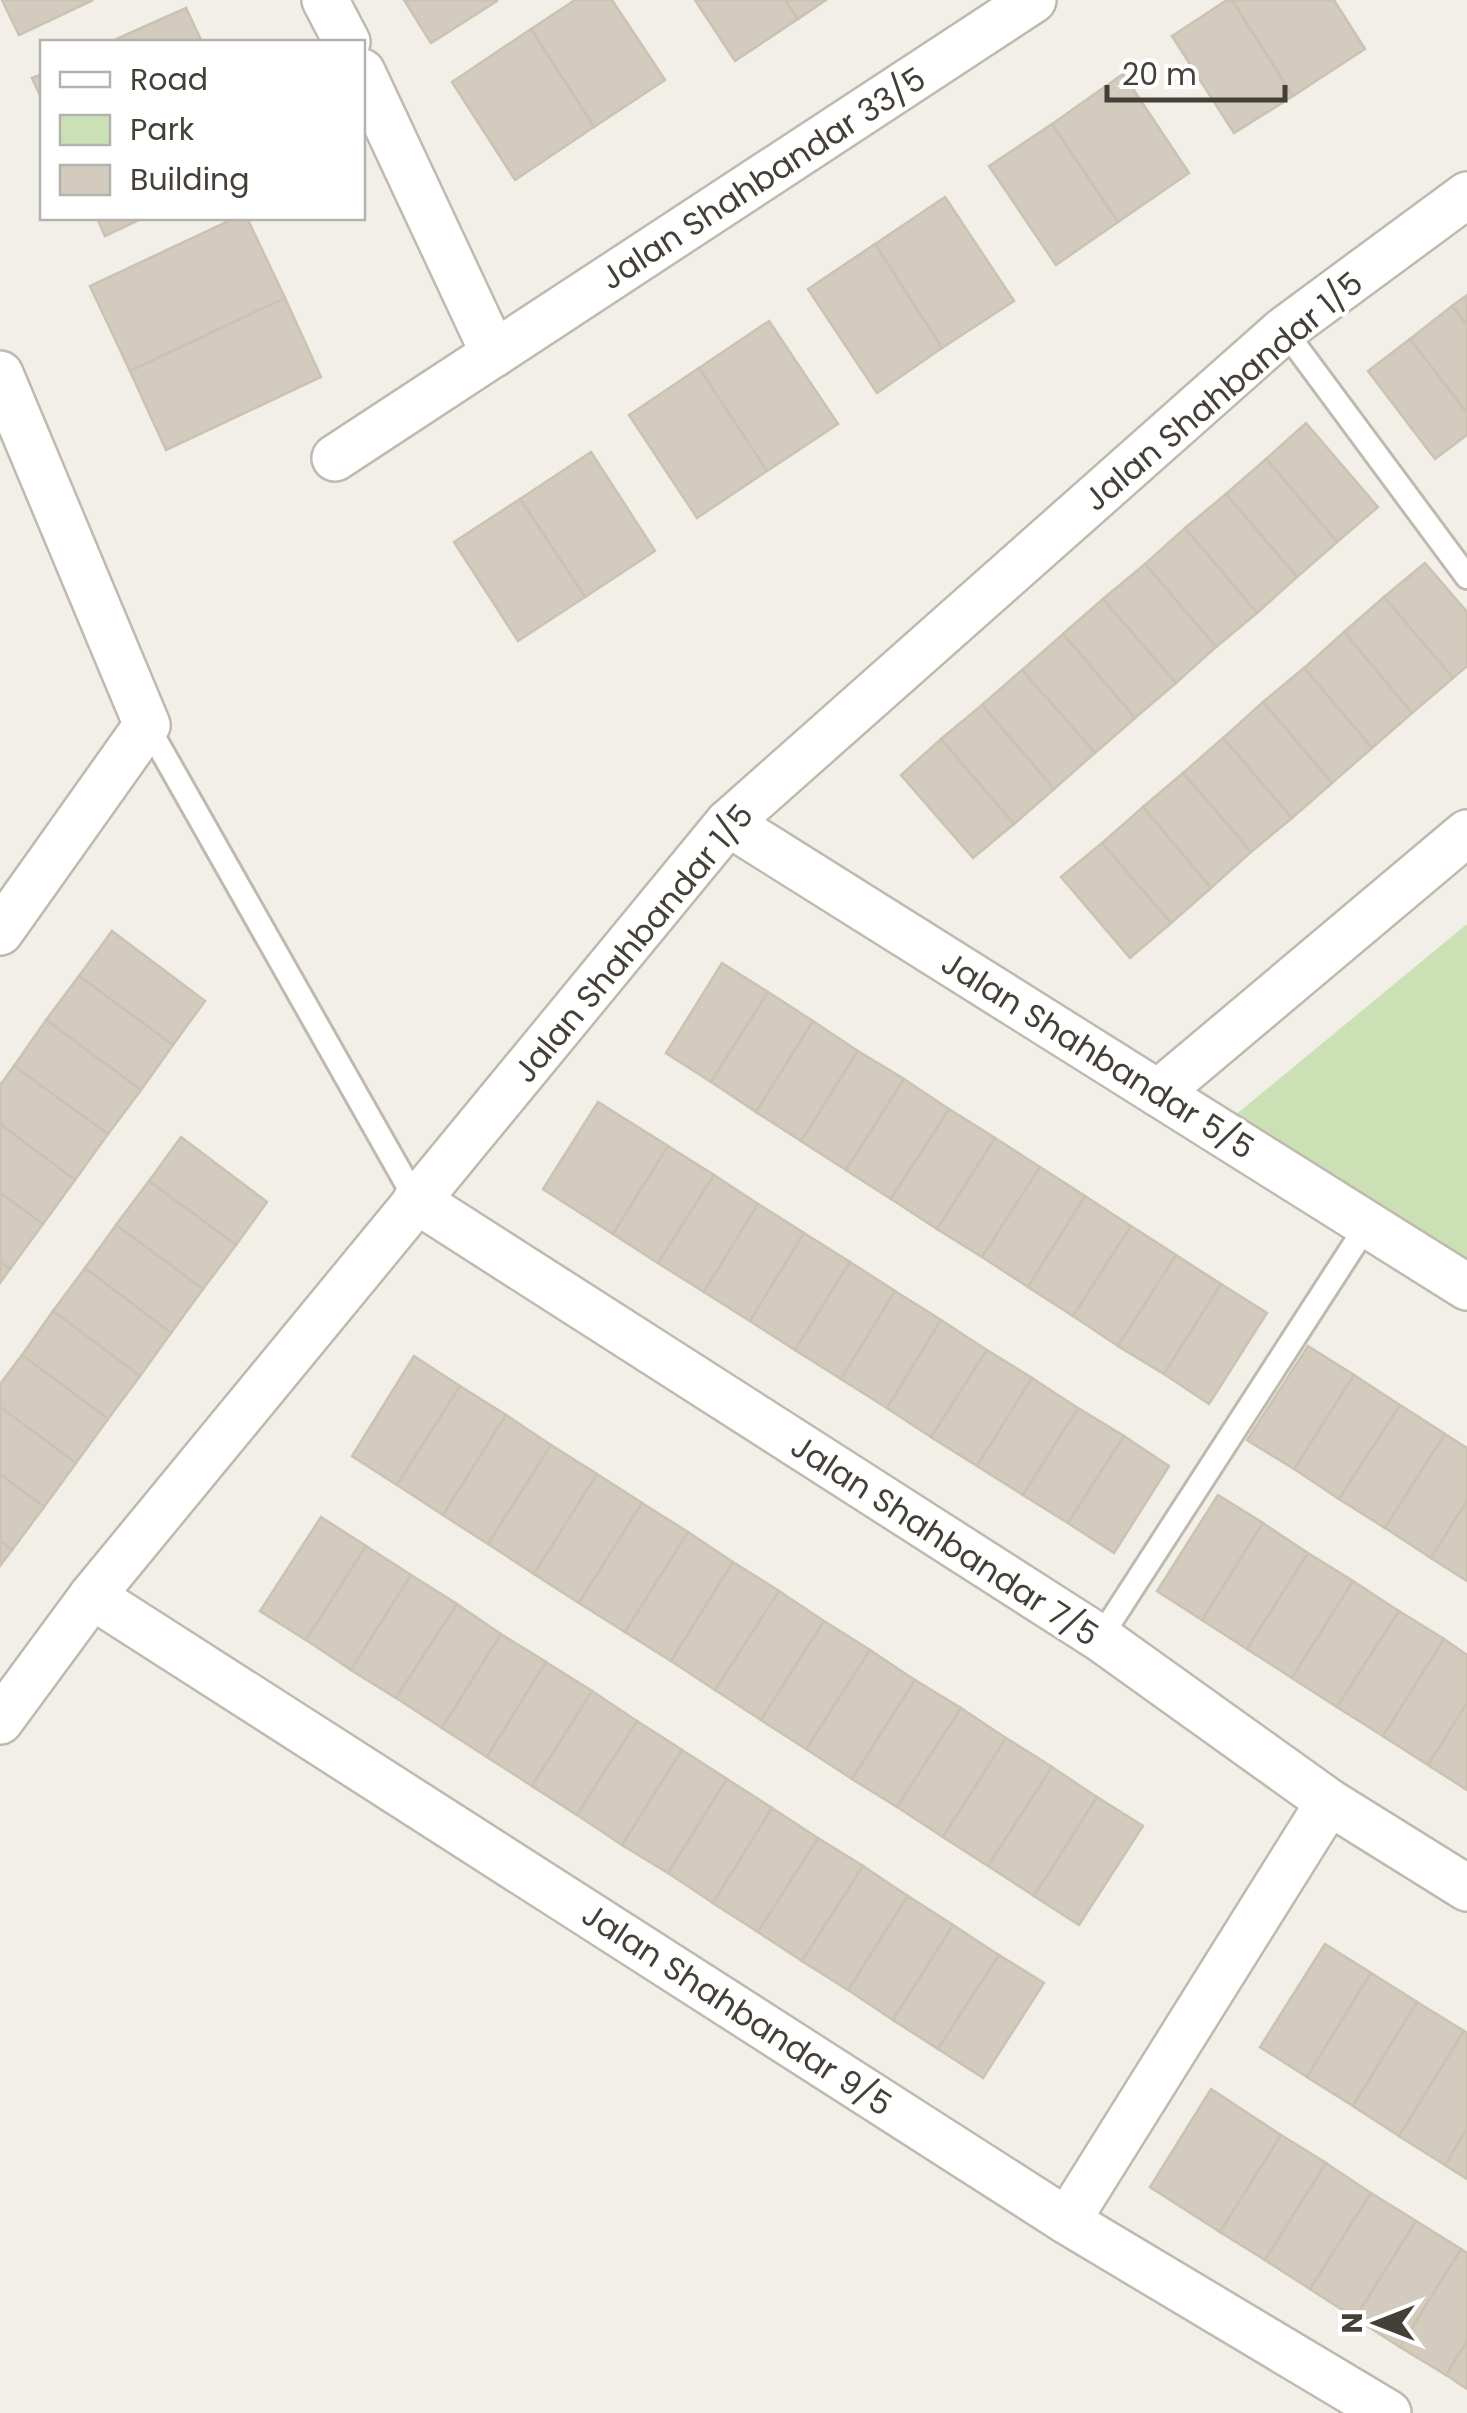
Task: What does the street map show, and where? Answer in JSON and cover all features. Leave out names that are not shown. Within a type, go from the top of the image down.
[{"type":"street","points":[[326,0],[347,40]]},
{"type":"street","name":"Jalan Shahbandar 33/5","points":[[335,458],[1032,0]]},
{"type":"street","points":[[365,78],[494,354]]},
{"type":"street","name":"Jalan Shahbandar 1/5","points":[[0,1721],[92,1596],[728,823],[1284,330],[1467,194]]},
{"type":"street","points":[[0,374],[147,725],[0,932]]},
{"type":"street","name":"Jalan Shahbandar 5/5","points":[[728,823],[1467,1288]]},
{"type":"street","points":[[1158,1093],[1467,833]]},
{"type":"street","name":"Jalan Shahbandar 7/5","points":[[416,1200],[1100,1638],[1329,1802],[1467,1888]]},
{"type":"street","name":"Jalan Shahbandar 9/5","points":[[92,1596],[1067,2221],[1388,2413]]},
{"type":"street","points":[[1067,2221],[1329,1802]]},
{"type":"lane","points":[[1284,330],[1467,577]]},
{"type":"lane","points":[[147,725],[416,1200]]},
{"type":"lane","points":[[1100,1638],[1367,1225]]},
{"type":"green space","points":[[1467,924],[1467,1272],[1228,1121]]},
{"type":"building","points":[[2,0],[93,0],[19,35]]},
{"type":"building","points":[[404,0],[496,0],[497,1],[431,43]]},
{"type":"building","points":[[575,0],[612,0],[665,80],[594,127],[531,29]]},
{"type":"building","points":[[695,0],[785,0],[798,19],[735,61]]},
{"type":"building","points":[[785,0],[826,0],[798,19]]},
{"type":"building","points":[[1232,0],[1293,96],[1234,133],[1172,36]]},
{"type":"building","points":[[1232,0],[1334,0],[1365,49],[1293,96]]},
{"type":"building","points":[[186,8],[201,40],[114,40]]},
{"type":"building","points":[[531,29],[594,127],[515,180],[452,82]]},
{"type":"building","points":[[1123,74],[1189,173],[1118,222],[1052,124]]},
{"type":"building","points":[[40,75],[40,96],[32,78]]},
{"type":"building","points":[[1052,124],[1118,222],[1056,265],[989,166]]},
{"type":"building","points":[[945,197],[1014,301],[942,348],[875,244]]},
{"type":"building","points":[[98,220],[139,220],[105,236]]},
{"type":"building","points":[[231,220],[248,220],[285,298],[130,371],[90,286]]},
{"type":"building","points":[[875,244],[942,348],[877,393],[808,289]]},
{"type":"building","points":[[1467,295],[1467,325],[1452,306]]},
{"type":"building","points":[[285,298],[321,377],[166,450],[130,371]]},
{"type":"building","points":[[1452,306],[1467,325],[1467,413],[1410,339]]},
{"type":"building","points":[[769,321],[838,424],[767,471],[699,368]]},
{"type":"building","points":[[1410,339],[1467,413],[1467,435],[1435,459],[1368,371]]},
{"type":"building","points":[[699,368],[767,471],[697,518],[629,415]]},
{"type":"building","points":[[1306,423],[1378,507],[1337,542],[1266,459]]},
{"type":"building","points":[[591,452],[655,551],[585,597],[520,499]]},
{"type":"building","points":[[1266,459],[1337,542],[1297,577],[1226,494]]},
{"type":"building","points":[[1226,494],[1297,577],[1257,613],[1185,528]]},
{"type":"building","points":[[520,499],[585,597],[518,641],[454,542]]},
{"type":"building","points":[[1185,528],[1257,613],[1216,647],[1145,564]]},
{"type":"building","points":[[1425,563],[1467,612],[1467,666],[1453,678],[1384,597]]},
{"type":"building","points":[[1145,564],[1216,647],[1176,683],[1103,599]]},
{"type":"building","points":[[1384,597],[1453,678],[1412,713],[1344,632]]},
{"type":"building","points":[[1103,599],[1176,683],[1135,718],[1063,634]]},
{"type":"building","points":[[1344,632],[1412,713],[1372,748],[1304,668]]},
{"type":"building","points":[[1063,634],[1135,718],[1095,753],[1022,670]]},
{"type":"building","points":[[1304,668],[1372,748],[1332,783],[1263,702]]},
{"type":"building","points":[[1022,670],[1095,753],[1054,789],[982,705]]},
{"type":"building","points":[[1263,702],[1332,783],[1292,818],[1223,738]]},
{"type":"building","points":[[982,705],[1054,789],[1014,824],[941,739]]},
{"type":"building","points":[[1223,738],[1292,818],[1251,852],[1183,773]]},
{"type":"building","points":[[941,739],[1014,824],[973,858],[901,775]]},
{"type":"building","points":[[1183,773],[1251,852],[1211,888],[1143,807]]},
{"type":"building","points":[[1143,807],[1211,888],[1171,923],[1102,843]]},
{"type":"building","points":[[1102,843],[1171,923],[1130,958],[1061,877]]},
{"type":"building","points":[[112,931],[205,1001],[173,1045],[79,976]]},
{"type":"building","points":[[722,963],[768,992],[711,1082],[666,1053]]},
{"type":"building","points":[[79,976],[173,1045],[141,1090],[46,1020]]},
{"type":"building","points":[[768,992],[813,1021],[756,1112],[711,1082]]},
{"type":"building","points":[[46,1020],[141,1090],[108,1134],[14,1066]]},
{"type":"building","points":[[813,1021],[858,1051],[801,1141],[756,1112]]},
{"type":"building","points":[[858,1051],[904,1079],[846,1170],[801,1141]]},
{"type":"building","points":[[14,1066],[108,1134],[75,1180],[0,1124],[0,1085]]},
{"type":"building","points":[[904,1079],[949,1109],[891,1199],[846,1170]]},
{"type":"building","points":[[598,1102],[668,1146],[613,1234],[543,1189]]},
{"type":"building","points":[[949,1109],[995,1138],[937,1229],[891,1199]]},
{"type":"building","points":[[0,1124],[75,1180],[43,1224],[0,1193]]},
{"type":"building","points":[[181,1137],[267,1202],[236,1245],[149,1181]]},
{"type":"building","points":[[995,1138],[1040,1167],[982,1257],[937,1229]]},
{"type":"building","points":[[668,1146],[714,1175],[658,1263],[613,1234]]},
{"type":"building","points":[[1040,1167],[1085,1196],[1028,1287],[982,1257]]},
{"type":"building","points":[[714,1175],[758,1204],[704,1292],[658,1263]]},
{"type":"building","points":[[149,1181],[236,1245],[203,1289],[116,1225]]},
{"type":"building","points":[[0,1193],[43,1224],[10,1269],[0,1262]]},
{"type":"building","points":[[1085,1196],[1131,1226],[1073,1316],[1028,1287]]},
{"type":"building","points":[[758,1204],[804,1233],[750,1321],[704,1292]]},
{"type":"building","points":[[116,1225],[203,1289],[171,1333],[85,1268]]},
{"type":"building","points":[[1131,1226],[1176,1255],[1118,1346],[1073,1316]]},
{"type":"building","points":[[804,1233],[850,1262],[795,1350],[750,1321]]},
{"type":"building","points":[[1176,1255],[1221,1284],[1164,1374],[1118,1346]]},
{"type":"building","points":[[0,1262],[10,1269],[0,1283]]},
{"type":"building","points":[[850,1262],[895,1291],[841,1379],[795,1350]]},
{"type":"building","points":[[85,1268],[171,1333],[140,1376],[53,1311]]},
{"type":"building","points":[[1221,1284],[1267,1313],[1209,1404],[1164,1374]]},
{"type":"building","points":[[895,1291],[941,1320],[887,1408],[841,1379]]},
{"type":"building","points":[[53,1311],[140,1376],[108,1419],[22,1355]]},
{"type":"building","points":[[941,1320],[987,1350],[931,1437],[887,1408]]},
{"type":"building","points":[[1308,1346],[1354,1375],[1294,1469],[1247,1440]]},
{"type":"building","points":[[987,1350],[1032,1378],[977,1466],[931,1437]]},
{"type":"building","points":[[22,1355],[108,1419],[76,1463],[0,1407],[0,1384]]},
{"type":"building","points":[[414,1356],[460,1386],[397,1485],[352,1456]]},
{"type":"building","points":[[1354,1375],[1400,1405],[1339,1499],[1294,1469]]},
{"type":"building","points":[[1032,1378],[1078,1408],[1023,1495],[977,1466]]},
{"type":"building","points":[[460,1386],[506,1415],[443,1515],[397,1485]]},
{"type":"building","points":[[1400,1405],[1445,1434],[1385,1528],[1339,1499]]},
{"type":"building","points":[[0,1407],[76,1463],[44,1507],[0,1474]]},
{"type":"building","points":[[1078,1408],[1124,1436],[1068,1523],[1023,1495]]},
{"type":"building","points":[[506,1415],[551,1445],[488,1544],[443,1515]]},
{"type":"building","points":[[1445,1434],[1467,1448],[1467,1501],[1431,1558],[1385,1528]]},
{"type":"building","points":[[1124,1436],[1169,1466],[1114,1553],[1068,1523]]},
{"type":"building","points":[[551,1445],[597,1474],[534,1574],[488,1544]]},
{"type":"building","points":[[0,1474],[44,1507],[12,1550],[0,1541]]},
{"type":"building","points":[[597,1474],[642,1503],[579,1603],[534,1574]]},
{"type":"building","points":[[1218,1495],[1263,1523],[1202,1620],[1157,1591]]},
{"type":"building","points":[[1467,1501],[1467,1581],[1431,1558]]},
{"type":"building","points":[[642,1503],[688,1532],[625,1632],[579,1603]]},
{"type":"building","points":[[321,1517],[366,1546],[306,1640],[260,1611]]},
{"type":"building","points":[[1263,1523],[1308,1553],[1247,1649],[1202,1620]]},
{"type":"building","points":[[688,1532],[733,1562],[671,1661],[625,1632]]},
{"type":"building","points":[[0,1541],[12,1550],[0,1566]]},
{"type":"building","points":[[366,1546],[411,1575],[351,1670],[306,1640]]},
{"type":"building","points":[[1308,1553],[1353,1581],[1292,1678],[1247,1649]]},
{"type":"building","points":[[733,1562],[779,1591],[715,1690],[671,1661]]},
{"type":"building","points":[[411,1575],[457,1604],[396,1698],[351,1670]]},
{"type":"building","points":[[1353,1581],[1399,1611],[1337,1707],[1292,1678]]},
{"type":"building","points":[[779,1591],[824,1621],[761,1720],[715,1690]]},
{"type":"building","points":[[457,1604],[501,1634],[442,1728],[396,1698]]},
{"type":"building","points":[[1399,1611],[1444,1639],[1383,1736],[1337,1707]]},
{"type":"building","points":[[824,1621],[870,1650],[806,1749],[761,1720]]},
{"type":"building","points":[[501,1634],[546,1662],[487,1757],[442,1728]]},
{"type":"building","points":[[1444,1639],[1467,1655],[1467,1703],[1428,1765],[1383,1736]]},
{"type":"building","points":[[870,1650],[915,1680],[852,1779],[806,1749]]},
{"type":"building","points":[[546,1662],[592,1691],[532,1786],[487,1757]]},
{"type":"building","points":[[915,1680],[961,1708],[897,1807],[852,1779]]},
{"type":"building","points":[[592,1691],[637,1721],[577,1815],[532,1786]]},
{"type":"building","points":[[1467,1703],[1467,1790],[1428,1765]]},
{"type":"building","points":[[961,1708],[1006,1738],[943,1837],[897,1807]]},
{"type":"building","points":[[637,1721],[682,1750],[622,1845],[577,1815]]},
{"type":"building","points":[[1006,1738],[1052,1767],[988,1866],[943,1837]]},
{"type":"building","points":[[682,1750],[727,1779],[668,1873],[622,1845]]},
{"type":"building","points":[[1052,1767],[1097,1797],[1034,1896],[988,1866]]},
{"type":"building","points":[[727,1779],[772,1808],[713,1903],[668,1873]]},
{"type":"building","points":[[1097,1797],[1143,1826],[1079,1925],[1034,1896]]},
{"type":"building","points":[[772,1808],[818,1838],[758,1932],[713,1903]]},
{"type":"building","points":[[818,1838],[863,1866],[802,1961],[758,1932]]},
{"type":"building","points":[[863,1866],[908,1896],[848,1990],[802,1961]]},
{"type":"building","points":[[908,1896],[953,1925],[893,2020],[848,1990]]},
{"type":"building","points":[[953,1925],[999,1955],[938,2049],[893,2020]]},
{"type":"building","points":[[1325,1944],[1371,1973],[1307,2077],[1260,2047]]},
{"type":"building","points":[[999,1955],[1044,1983],[983,2078],[938,2049]]},
{"type":"building","points":[[1371,1973],[1417,2002],[1353,2106],[1307,2077]]},
{"type":"building","points":[[1417,2002],[1464,2031],[1399,2136],[1353,2106]]},
{"type":"building","points":[[1464,2031],[1467,2129],[1445,2165],[1399,2136]]},
{"type":"building","points":[[1211,2089],[1281,2135],[1220,2232],[1150,2187]]},
{"type":"building","points":[[1467,2129],[1467,2179],[1445,2165]]},
{"type":"building","points":[[1281,2135],[1326,2163],[1265,2260],[1220,2232]]},
{"type":"building","points":[[1326,2163],[1371,2193],[1310,2289],[1265,2260]]},
{"type":"building","points":[[1371,2193],[1416,2221],[1355,2318],[1310,2289]]},
{"type":"building","points":[[1416,2221],[1461,2249],[1400,2347],[1355,2318]]},
{"type":"building","points":[[1461,2249],[1467,2253],[1467,2341],[1446,2375],[1400,2347]]},
{"type":"building","points":[[1467,2341],[1467,2389],[1446,2375]]}]
